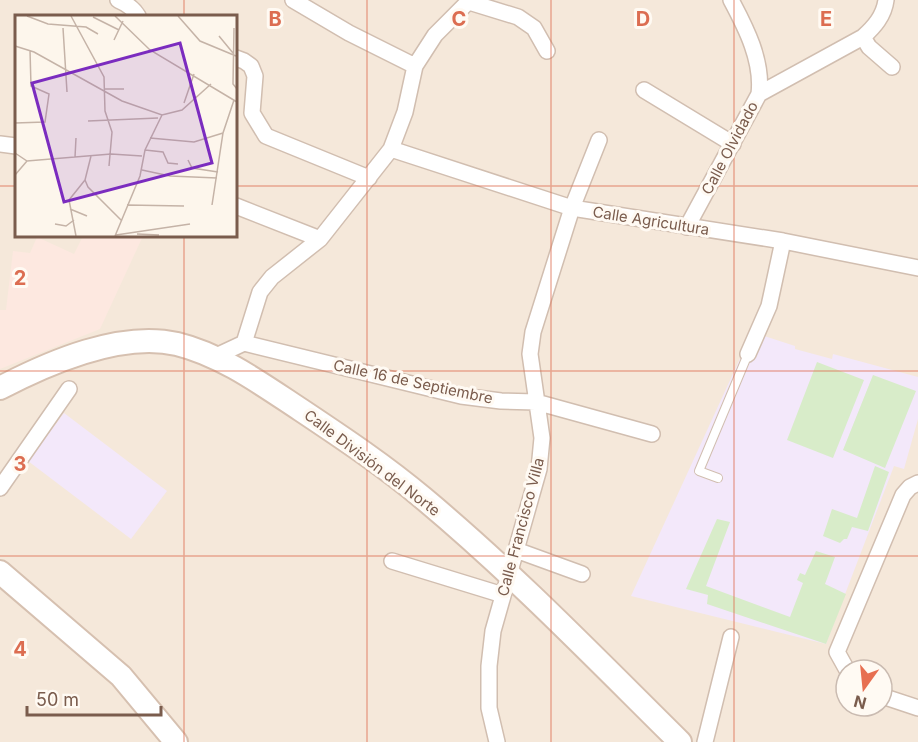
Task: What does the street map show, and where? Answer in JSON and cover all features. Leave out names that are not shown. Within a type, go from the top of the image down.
[{"type":"street","points":[[117,0],[123,2],[138,15]]},
{"type":"street","points":[[293,0],[349,33],[415,66]]},
{"type":"street","name":"Calle Olvidado","points":[[687,227],[759,94],[760,84],[755,54],[748,32],[731,0]]},
{"type":"street","points":[[759,94],[863,37],[875,26],[886,0]]},
{"type":"street","points":[[214,357],[244,343],[260,292],[272,277],[320,239],[391,149],[405,112],[415,66],[435,35],[470,1],[518,17],[534,28],[547,51]]},
{"type":"street","points":[[863,37],[869,47],[892,67]]},
{"type":"street","points":[[237,58],[251,66],[255,76],[252,113],[266,136],[369,178]]},
{"type":"street","points":[[644,90],[732,144]]},
{"type":"street","name":"Calle Francisco Villa","points":[[497,742],[489,708],[489,666],[493,631],[539,469],[542,438],[530,354],[532,332],[572,208],[599,140]]},
{"type":"street","points":[[0,144],[15,146]]},
{"type":"street","name":"Calle Agricultura","points":[[391,149],[572,208],[783,241],[918,268]]},
{"type":"street","points":[[237,206],[320,239]]},
{"type":"street","points":[[748,354],[768,306],[783,241]]},
{"type":"street","name":"Calle División del Norte","points":[[0,388],[42,366],[129,341],[177,344],[214,357],[265,386],[339,435],[421,496],[510,573],[680,742]]},
{"type":"street","name":"Calle 16 de Septiembre","points":[[244,343],[460,396],[537,402],[652,434]]},
{"type":"street","points":[[0,488],[69,388]]},
{"type":"street","points":[[840,658],[837,652],[903,495],[910,487],[918,483]]},
{"type":"street","points":[[516,550],[582,574]]},
{"type":"street","points":[[392,561],[503,596]]},
{"type":"street","points":[[0,572],[121,676],[176,742]]},
{"type":"street","points":[[705,742],[730,637]]},
{"type":"street","points":[[894,700],[918,708]]},
{"type":"lane","points":[[718,478],[699,471],[748,354]]},
{"type":"shaded area","points":[[0,0],[918,0],[918,742],[0,742]]},
{"type":"shaded area","points":[[37,237],[74,254],[82,237],[143,237],[100,329],[0,369],[0,310],[6,310],[13,251],[30,253]]},
{"type":"shaded area","points":[[761,335],[795,346],[795,349],[832,359],[833,354],[918,377],[918,419],[904,469],[894,466],[826,644],[631,596],[743,352]]},
{"type":"shaded area","points":[[64,413],[167,491],[131,539],[28,461]]},
{"type":"green space","points":[[817,362],[864,380],[833,458],[787,440]]},
{"type":"green space","points":[[873,375],[916,391],[885,468],[843,450]]},
{"type":"green space","points":[[875,466],[889,472],[868,531],[852,527],[847,539],[840,543],[823,536],[832,509],[857,518]]},
{"type":"green space","points":[[717,519],[730,522],[706,586],[790,617],[803,583],[797,580],[800,573],[805,575],[816,551],[835,557],[825,584],[846,594],[826,644],[707,604],[708,595],[686,589]]}]
